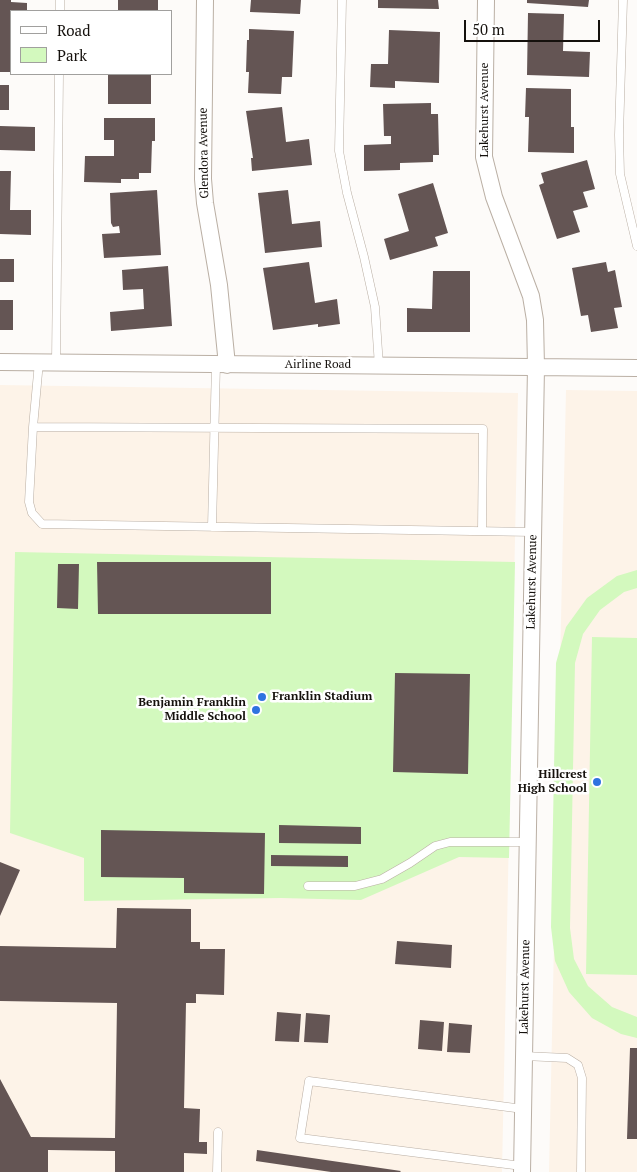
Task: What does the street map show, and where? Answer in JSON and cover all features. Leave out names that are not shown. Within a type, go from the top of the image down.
[{"type":"street","name":"Glendora Avenue","points":[[205,0],[204,203],[219,286],[222,364]]},
{"type":"street","name":"Lakehurst Avenue","points":[[486,0],[484,157],[494,197],[531,296],[535,320],[536,367],[522,1169]]},
{"type":"street","name":"Airline Road","points":[[0,362],[637,368]]},
{"type":"lane","points":[[342,0],[339,151],[347,193],[375,307],[379,366]]},
{"type":"lane","points":[[623,0],[619,135],[620,174],[637,246]]},
{"type":"lane","points":[[59,75],[47,362],[33,428],[29,502],[32,513],[42,524],[533,532]]},
{"type":"lane","points":[[212,527],[215,428],[222,364]]},
{"type":"lane","points":[[33,428],[483,429],[482,531]]},
{"type":"lane","points":[[308,886],[355,886],[382,879],[436,846],[450,842],[527,842]]},
{"type":"lane","points":[[524,1056],[567,1058],[578,1065],[582,1078],[581,1172]]},
{"type":"lane","points":[[522,1169],[300,1138],[309,1081],[523,1109]]},
{"type":"lane","points":[[217,1172],[218,1132]]},
{"type":"shaded area","name":"Benjamin Franklin Middle School","points":[[0,385],[518,393],[502,1172],[0,1172]]},
{"type":"shaded area","name":"Hillcrest High School","points":[[566,390],[637,391],[637,1172],[549,1172]]},
{"type":"green space","name":"Franklin Stadium","points":[[15,552],[515,562],[509,858],[459,857],[361,900],[281,898],[84,901],[84,858],[10,833]]},
{"type":"green space","points":[[637,570],[637,588],[624,592],[600,610],[583,634],[575,663],[570,928],[574,959],[588,986],[612,1007],[637,1017],[637,1038],[621,1034],[592,1018],[569,992],[555,961],[551,927],[556,663],[566,627],[587,598],[617,576]]},
{"type":"green space","points":[[592,637],[637,638],[637,975],[586,974]]},
{"type":"building","points":[[0,0],[27,3],[27,10],[10,10],[10,72],[0,72]]},
{"type":"building","points":[[118,0],[158,0],[158,10],[118,10]]},
{"type":"building","points":[[251,0],[301,0],[300,14],[250,12]]},
{"type":"building","points":[[378,0],[438,0],[439,9],[378,8]]},
{"type":"building","points":[[527,0],[589,0],[588,7],[527,3]]},
{"type":"building","points":[[528,13],[564,14],[563,51],[590,52],[589,77],[527,75]]},
{"type":"building","points":[[249,29],[294,31],[292,77],[282,77],[281,94],[248,93],[249,72],[246,72]]},
{"type":"building","points":[[389,30],[440,32],[439,83],[395,81],[395,88],[370,87],[371,64],[388,64]]},
{"type":"building","points":[[108,75],[151,75],[151,104],[108,104]]},
{"type":"building","points":[[0,85],[9,85],[9,110],[0,110]]},
{"type":"building","points":[[526,88],[571,89],[571,127],[574,127],[574,153],[528,152],[529,117],[525,117]]},
{"type":"building","points":[[431,103],[431,114],[438,114],[439,155],[433,155],[433,162],[400,163],[400,170],[364,171],[364,145],[391,144],[391,136],[384,136],[383,104]]},
{"type":"building","points":[[282,107],[286,142],[309,139],[312,165],[252,171],[251,158],[253,158],[246,111]]},
{"type":"building","points":[[104,118],[155,118],[155,141],[152,141],[151,173],[139,173],[139,179],[121,179],[121,183],[84,182],[85,156],[114,156],[114,140],[104,140]]},
{"type":"building","points":[[0,126],[35,127],[35,151],[0,150]]},
{"type":"building","points":[[587,160],[595,189],[583,192],[588,207],[573,211],[580,232],[557,239],[539,185],[544,183],[541,173]]},
{"type":"building","points":[[0,171],[11,171],[10,210],[31,210],[31,235],[0,234]]},
{"type":"building","points":[[433,183],[448,233],[435,237],[438,246],[390,260],[384,239],[409,231],[398,194]]},
{"type":"building","points":[[157,190],[161,255],[104,258],[102,234],[120,233],[119,226],[113,227],[111,223],[110,193]]},
{"type":"building","points":[[288,190],[292,224],[320,221],[322,247],[265,253],[258,193]]},
{"type":"building","points":[[0,259],[14,259],[14,282],[0,282]]},
{"type":"building","points":[[309,262],[315,303],[337,299],[340,324],[318,327],[318,324],[273,330],[263,268]]},
{"type":"building","points":[[606,262],[608,272],[615,270],[622,307],[614,308],[618,328],[591,332],[588,315],[581,316],[572,268]]},
{"type":"building","points":[[168,266],[172,326],[111,331],[110,312],[144,309],[143,289],[123,290],[122,270]]},
{"type":"building","points":[[433,271],[470,271],[470,332],[407,332],[407,308],[432,309]]},
{"type":"building","points":[[0,300],[13,300],[13,330],[0,330]]},
{"type":"building","points":[[97,562],[271,562],[271,614],[98,614]]},
{"type":"building","points":[[58,564],[79,564],[78,609],[57,608]]},
{"type":"building","points":[[395,673],[470,674],[468,774],[393,772]]},
{"type":"building","points":[[279,825],[361,827],[361,844],[279,843]]},
{"type":"building","points":[[101,830],[265,833],[264,894],[184,893],[184,878],[101,877]]},
{"type":"building","points":[[271,855],[348,856],[348,867],[271,866]]},
{"type":"building","points":[[0,862],[20,870],[0,916]]},
{"type":"building","points":[[117,908],[191,909],[191,942],[200,942],[200,949],[225,949],[224,995],[196,994],[196,1003],[186,1003],[184,1108],[200,1109],[199,1142],[207,1142],[207,1154],[184,1153],[184,1172],[115,1172],[115,1151],[48,1150],[48,1172],[0,1172],[0,1079],[31,1137],[115,1138],[117,1003],[0,1001],[0,946],[116,948]]},
{"type":"building","points":[[397,941],[452,945],[451,968],[395,964]]},
{"type":"building","points":[[277,1012],[301,1014],[299,1042],[275,1041]]},
{"type":"building","points":[[306,1013],[330,1015],[328,1043],[304,1042]]},
{"type":"building","points":[[420,1020],[444,1022],[442,1051],[418,1049]]},
{"type":"building","points":[[449,1023],[472,1025],[470,1053],[447,1052]]},
{"type":"building","points":[[630,1048],[637,1048],[637,1139],[627,1139]]},
{"type":"building","points":[[257,1150],[401,1171],[331,1172],[256,1161]]},
{"type":"place","name":"Franklin Stadium","points":[[262,697]]},
{"type":"place","name":"Benjamin Franklin Middle School","points":[[256,710]]},
{"type":"place","name":"Hillcrest High School","points":[[597,782]]}]
